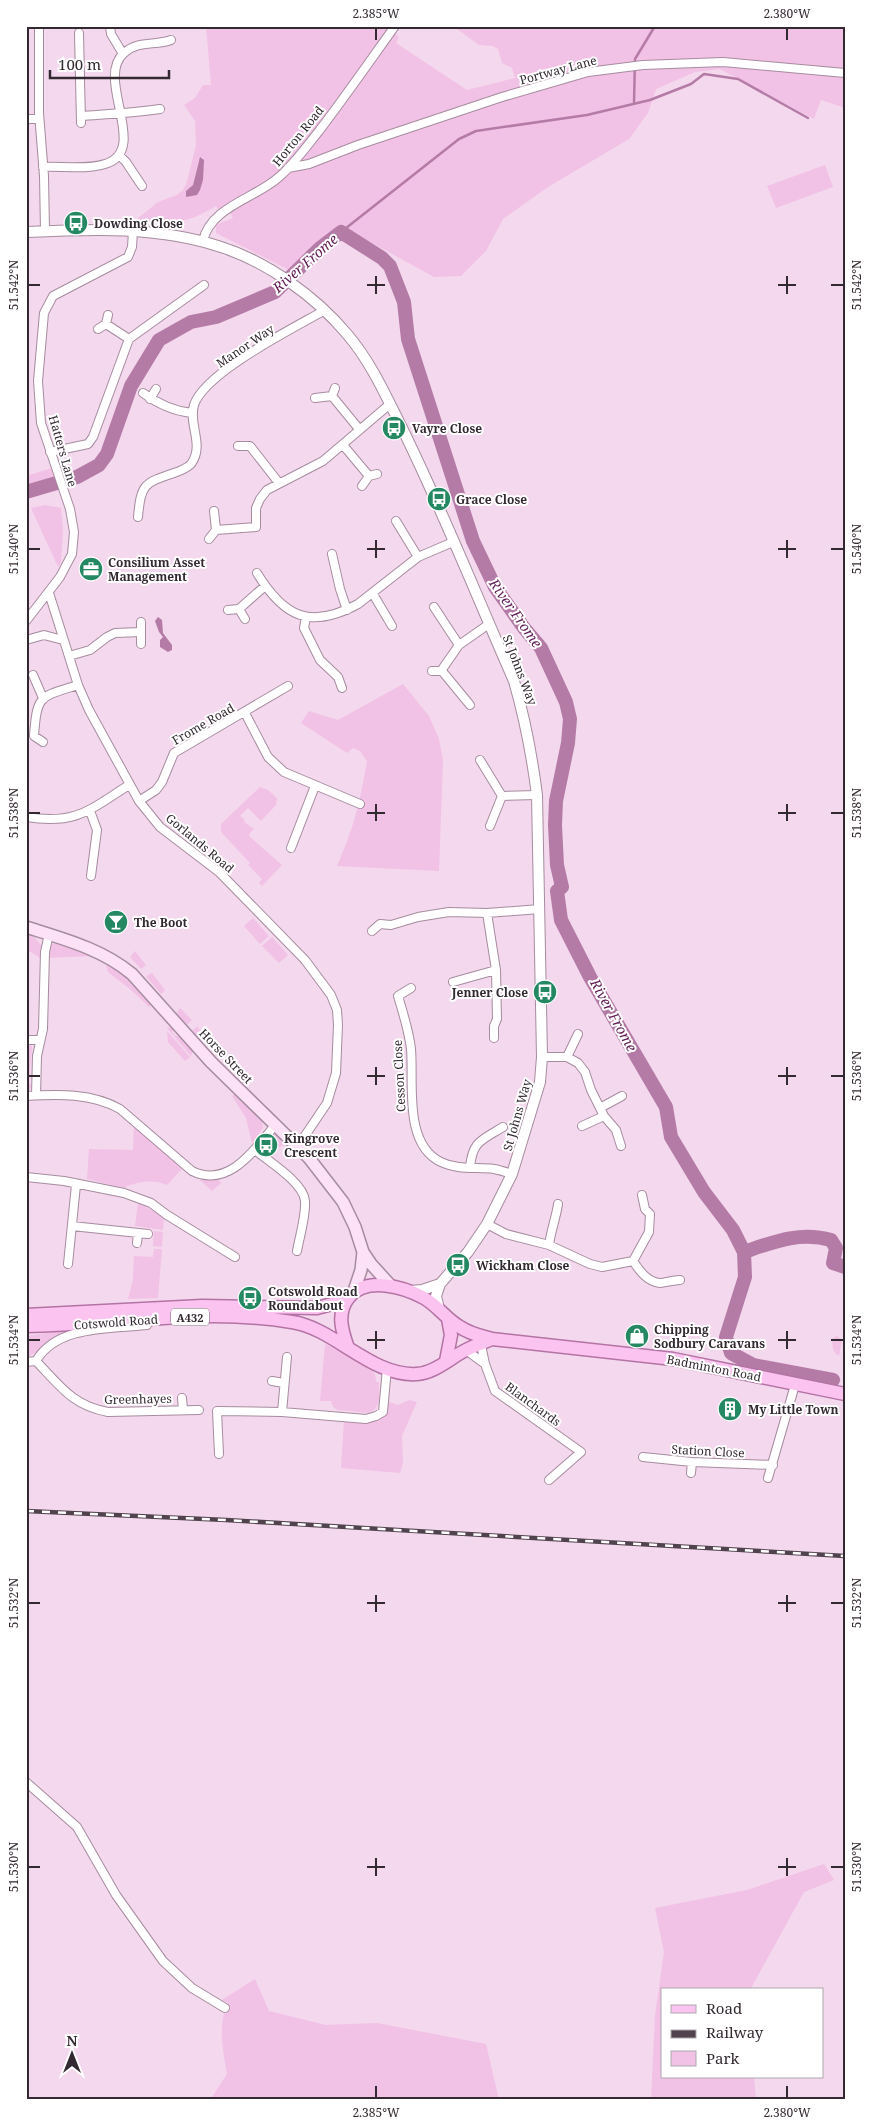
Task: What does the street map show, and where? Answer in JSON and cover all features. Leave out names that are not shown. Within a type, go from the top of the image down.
[{"type":"main road","name":"Horse Street","points":[[26,927],[97,951],[119,963],[139,981],[211,1062],[298,1146],[343,1202],[355,1227],[363,1252],[377,1272],[391,1286]]},
{"type":"main road","name":"Horse Street","points":[[350,1296],[361,1270],[363,1252]]},
{"type":"main road","name":"A432","points":[[350,1296],[367,1287],[391,1286],[425,1298],[448,1319]]},
{"type":"main road","name":"Cotswold Road","points":[[26,1315],[211,1306],[317,1308],[350,1296]]},
{"type":"main road","points":[[348,1348],[341,1321],[342,1309],[350,1296]]},
{"type":"main road","name":"Cotswold Road","points":[[26,1326],[65,1326],[179,1317],[262,1317],[295,1322],[314,1329],[348,1348]]},
{"type":"main road","points":[[446,1361],[451,1335],[448,1319]]},
{"type":"main road","name":"Badminton Road","points":[[448,1319],[458,1327],[484,1339],[673,1360],[845,1394]]},
{"type":"main road","name":"A432","points":[[348,1348],[387,1368],[404,1374],[417,1374],[430,1371],[484,1339]]},
{"type":"street","points":[[39,26],[39,119],[45,231]]},
{"type":"street","points":[[110,26],[110,34],[123,54]]},
{"type":"street","name":"Horton Road","points":[[203,241],[208,228],[216,218],[269,186],[288,168],[329,118],[395,26]]},
{"type":"street","points":[[79,33],[81,119],[114,113],[122,115],[156,112]]},
{"type":"street","points":[[43,167],[96,166],[106,164],[119,155],[124,135],[122,115],[117,101],[118,65],[123,54],[142,43],[158,44],[171,40]]},
{"type":"street","name":"Portway Lane","points":[[288,168],[309,164],[358,145],[564,78],[588,72],[626,67],[723,62],[845,73]]},
{"type":"street","points":[[26,119],[39,119]]},
{"type":"street","points":[[119,155],[142,179]]},
{"type":"street","name":"Hatters Lane","points":[[26,621],[60,578],[72,554],[74,532],[42,423],[38,381],[44,313],[53,296],[128,257],[132,247],[133,231]]},
{"type":"street","name":"St Johns Way","points":[[26,232],[160,232],[203,241],[252,259],[280,276],[324,310],[348,335],[375,373],[415,454],[514,681],[532,754],[537,795],[542,1058],[540,1082],[512,1174],[488,1224],[468,1252],[440,1284]]},
{"type":"street","points":[[50,452],[88,444],[93,436],[129,339],[204,285]]},
{"type":"street","name":"Manor Way","points":[[192,414],[201,392],[224,372],[244,357],[324,310]]},
{"type":"street","points":[[98,329],[106,324],[108,315]]},
{"type":"street","points":[[106,324],[129,339]]},
{"type":"street","points":[[332,396],[335,388]]},
{"type":"street","points":[[150,399],[156,389]]},
{"type":"street","points":[[138,517],[140,496],[152,480],[178,472],[190,465],[194,458],[197,443],[192,414],[170,409],[142,393]]},
{"type":"street","points":[[332,396],[359,429]]},
{"type":"street","points":[[314,398],[332,396]]},
{"type":"street","points":[[216,530],[256,527],[256,508],[267,490],[323,462],[390,404]]},
{"type":"street","points":[[343,445],[373,475],[362,486]]},
{"type":"street","points":[[238,446],[250,446],[279,483]]},
{"type":"street","points":[[131,494],[140,496]]},
{"type":"street","points":[[209,539],[216,530],[214,511]]},
{"type":"street","points":[[396,521],[418,556]]},
{"type":"street","points":[[256,573],[264,586],[280,604],[290,611],[306,617],[325,617],[347,610],[373,594],[418,556],[453,542]]},
{"type":"street","points":[[332,554],[347,610]]},
{"type":"street","points":[[228,610],[239,609],[264,586]]},
{"type":"street","name":"Gorlands Road","points":[[49,593],[78,685],[101,735],[139,801],[160,827],[219,872],[305,960],[332,995],[337,1010],[338,1025],[336,1073],[327,1103],[298,1146]]},
{"type":"street","points":[[373,594],[392,626]]},
{"type":"street","points":[[434,607],[459,645]]},
{"type":"street","points":[[239,609],[245,619]]},
{"type":"street","points":[[306,617],[304,628],[320,660],[338,677],[342,688]]},
{"type":"street","points":[[141,622],[142,644]]},
{"type":"street","points":[[442,671],[459,645],[489,624]]},
{"type":"street","points":[[69,656],[90,650],[115,633],[141,632]]},
{"type":"street","points":[[26,640],[44,636],[63,640]]},
{"type":"street","points":[[432,671],[442,671]]},
{"type":"street","points":[[442,671],[470,706]]},
{"type":"street","points":[[33,675],[43,698]]},
{"type":"street","points":[[42,742],[30,736],[36,710],[43,698],[78,685]]},
{"type":"street","name":"Frome Road","points":[[139,801],[156,790],[162,782],[174,753],[288,686]]},
{"type":"street","name":"Frome Road","points":[[245,713],[268,757],[284,772],[360,804]]},
{"type":"street","points":[[480,760],[502,796]]},
{"type":"street","points":[[26,817],[61,819],[90,811],[129,785]]},
{"type":"street","points":[[291,848],[315,786]]},
{"type":"street","points":[[502,796],[537,795]]},
{"type":"street","points":[[490,826],[502,796]]},
{"type":"street","points":[[90,811],[97,830],[91,876]]},
{"type":"street","points":[[372,931],[380,924],[392,925],[433,913],[487,913],[540,909]]},
{"type":"street","points":[[487,913],[496,970],[497,1019],[494,1026],[494,1038]]},
{"type":"street","points":[[36,1095],[37,1056],[44,1013],[45,952],[49,934]]},
{"type":"street","points":[[453,982],[496,970]]},
{"type":"street","name":"Cesson Close","points":[[411,988],[398,996],[411,1049],[411,1108],[419,1136],[434,1158],[452,1166],[495,1169],[512,1174]]},
{"type":"street","points":[[567,1057],[578,1034]]},
{"type":"street","points":[[26,1040],[40,1040]]},
{"type":"street","points":[[542,1058],[567,1057],[582,1067],[604,1116],[616,1130],[621,1146]]},
{"type":"street","points":[[26,1096],[91,1097],[110,1104],[120,1109],[199,1175],[228,1173],[255,1150],[276,1124]]},
{"type":"street","points":[[600,1108],[622,1096]]},
{"type":"street","points":[[582,1126],[604,1116]]},
{"type":"street","points":[[470,1168],[471,1154],[475,1147],[503,1127]]},
{"type":"street","points":[[610,1141],[618,1137]]},
{"type":"street","points":[[255,1150],[292,1181],[304,1194],[306,1202],[303,1241],[297,1251]]},
{"type":"street","points":[[26,1177],[64,1181],[124,1193],[151,1203],[235,1257]]},
{"type":"street","points":[[68,1264],[76,1184]]},
{"type":"street","points":[[488,1224],[506,1234],[549,1245],[596,1265],[614,1265],[633,1261],[649,1232],[650,1214],[645,1209],[642,1194]]},
{"type":"street","points":[[549,1245],[558,1204]]},
{"type":"street","points":[[72,1226],[148,1234]]},
{"type":"street","points":[[137,1243],[138,1233]]},
{"type":"street","points":[[633,1261],[649,1280],[662,1283],[667,1280],[680,1280]]},
{"type":"street","points":[[408,1291],[422,1290],[440,1284]]},
{"type":"street","points":[[439,1309],[436,1296],[440,1284]]},
{"type":"street","name":"Cotswold Road","points":[[36,1361],[42,1350],[59,1340],[86,1331],[147,1325]]},
{"type":"street","name":"Blanchards","points":[[484,1339],[485,1364],[495,1391],[581,1452],[549,1480]]},
{"type":"street","points":[[466,1350],[485,1364]]},
{"type":"street","points":[[282,1412],[287,1358]]},
{"type":"street","points":[[26,1362],[36,1361]]},
{"type":"street","name":"Greenhayes","points":[[36,1361],[71,1397],[84,1406],[108,1412],[199,1410]]},
{"type":"street","points":[[219,1454],[217,1411],[282,1412],[366,1418],[376,1416],[382,1412],[387,1368]]},
{"type":"street","points":[[272,1382],[284,1382]]},
{"type":"street","points":[[768,1478],[796,1385]]},
{"type":"street","points":[[182,1398],[183,1410]]},
{"type":"street","name":"Station Close","points":[[642,1457],[692,1462],[773,1465]]},
{"type":"street","points":[[691,1473],[692,1462]]},
{"type":"street","points":[[26,1782],[77,1827],[116,1895],[163,1961],[192,1988],[225,2008]]},
{"type":"green space","points":[[206,26],[385,26],[399,37],[396,43],[467,90],[515,78],[512,68],[502,63],[498,49],[493,46],[479,45],[453,26],[845,26],[845,108],[821,100],[814,119],[720,69],[695,72],[656,89],[648,113],[629,139],[548,187],[503,219],[486,251],[461,276],[434,277],[354,233],[345,226],[321,243],[291,271],[216,233],[216,225],[233,218],[227,207],[219,211],[216,206],[187,220],[169,222],[137,221],[158,202],[177,195],[183,190],[187,182],[196,145],[195,121],[184,105],[195,98],[203,85],[211,85]],"holes":[[[203,157],[203,180],[185,194],[193,185],[199,160]]]},
{"type":"green space","points":[[825,165],[833,187],[776,208],[767,186]]},
{"type":"green space","points":[[52,468],[58,487],[26,498],[26,476]]},
{"type":"green space","points":[[45,505],[61,508],[63,530],[61,563],[58,567],[31,508]]},
{"type":"green space","points":[[403,684],[429,716],[439,739],[443,760],[439,871],[337,866],[356,815],[367,761],[360,751],[353,748],[347,753],[301,723],[309,711],[338,720]]},
{"type":"green space","points":[[260,787],[268,790],[277,798],[276,805],[261,821],[248,808],[240,816],[245,820],[244,822],[254,829],[249,834],[250,837],[282,865],[262,886],[259,883],[262,879],[248,865],[250,863],[221,832],[221,824]]},
{"type":"green space","points":[[253,918],[269,936],[260,944],[244,926]]},
{"type":"green space","points":[[26,933],[35,938],[41,945],[40,958],[26,949]]},
{"type":"green space","points":[[272,937],[288,955],[279,963],[262,946]]},
{"type":"green space","points":[[54,943],[93,956],[46,958],[48,947]]},
{"type":"green space","points":[[135,951],[146,965],[141,969],[130,957]]},
{"type":"green space","points":[[105,961],[123,973],[150,1002],[150,1008],[108,972]]},
{"type":"green space","points":[[152,973],[165,990],[161,994],[146,976]]},
{"type":"green space","points":[[180,1008],[192,1020],[187,1025],[176,1014]]},
{"type":"green space","points":[[197,1026],[206,1039],[202,1043],[192,1031]]},
{"type":"green space","points":[[172,1027],[174,1030],[172,1032],[176,1036],[180,1036],[193,1050],[191,1056],[167,1028]]},
{"type":"green space","points":[[167,1031],[190,1057],[185,1061],[168,1042]]},
{"type":"green space","points":[[26,1045],[32,1046],[29,1083],[32,1086],[28,1092],[26,1092]]},
{"type":"green space","points":[[236,1093],[262,1119],[263,1128],[252,1143],[246,1118],[232,1096]]},
{"type":"green space","points":[[134,1126],[182,1169],[167,1185],[145,1182],[124,1188],[87,1179],[89,1149],[133,1150]]},
{"type":"green space","points":[[278,1135],[289,1144],[273,1149],[271,1147],[265,1154],[262,1151],[261,1145],[268,1137]]},
{"type":"green space","points":[[217,1178],[221,1183],[212,1191],[200,1180]]},
{"type":"green space","points":[[138,1202],[164,1218],[163,1230],[135,1226]]},
{"type":"green space","points":[[154,1231],[163,1232],[162,1247],[153,1246]]},
{"type":"green space","points":[[154,1249],[162,1249],[158,1298],[128,1299],[133,1279],[134,1256],[153,1257]]},
{"type":"green space","points":[[77,1329],[26,1358],[26,1336]]},
{"type":"green space","points":[[837,1336],[842,1340],[839,1356],[835,1353],[832,1346],[833,1338]]},
{"type":"green space","points":[[325,1344],[357,1358],[365,1363],[375,1375],[376,1382],[379,1382],[379,1400],[376,1407],[369,1413],[338,1410],[333,1407],[331,1401],[320,1401]]},
{"type":"green space","points":[[409,1400],[417,1402],[402,1436],[403,1463],[400,1473],[341,1468],[344,1419],[372,1421],[382,1415],[389,1402],[398,1405]]},
{"type":"green space","points":[[824,1864],[834,1880],[804,1892],[751,1988],[661,1988],[661,2078],[754,2078],[756,2100],[651,2100],[655,2015],[664,1952],[655,1908],[747,1890]]},
{"type":"green space","points":[[255,1979],[269,2011],[326,2025],[377,2023],[486,2044],[499,2100],[210,2100],[227,2074],[222,2029],[228,2003],[222,2000]]},
{"type":"shaded area","points":[[200,157],[204,160],[203,180],[200,190],[197,195],[186,197],[186,191],[193,185]]},
{"type":"shaded area","points":[[158,617],[162,620],[163,633],[172,645],[172,650],[168,652],[160,647],[160,640],[163,637],[155,621]]},
{"type":"waterway","points":[[634,103],[635,59],[655,26]]},
{"type":"waterway","points":[[341,232],[459,139],[476,131],[587,115],[650,100],[691,84],[704,74],[738,79],[808,118]]},
{"type":"waterway","name":"River Frome","points":[[26,492],[77,477],[99,465],[107,454],[131,386],[159,340],[191,322],[216,317],[275,292],[320,248],[341,232],[382,258],[390,266],[404,302],[408,339],[473,541],[495,587],[524,628],[541,648],[566,702],[570,719],[568,743],[556,801],[555,825],[557,865],[562,887],[557,891],[561,920],[590,977],[666,1107],[671,1137],[704,1192],[733,1230],[744,1252],[797,1237],[820,1238],[831,1240],[836,1248],[833,1263],[845,1267]]},
{"type":"waterway","points":[[744,1252],[745,1277],[726,1337],[731,1353],[753,1365],[833,1380]]},
{"type":"waterway","points":[[833,1380],[839,1380]]},
{"type":"railway","points":[[26,1511],[226,1520],[845,1556]]},
{"type":"place","name":"Dowding Close","points":[[76,223]]},
{"type":"place","name":"Vayre Close","points":[[394,428]]},
{"type":"place","name":"Grace Close","points":[[439,499]]},
{"type":"place","name":"Consilium Asset Management","points":[[91,569]]},
{"type":"place","name":"The Boot","points":[[116,922]]},
{"type":"place","name":"Jenner Close","points":[[545,992]]},
{"type":"place","name":"Kingrove Crescent","points":[[266,1145]]},
{"type":"place","name":"Wickham Close","points":[[458,1265]]},
{"type":"place","name":"Cotswold Road Roundabout","points":[[250,1298]]},
{"type":"place","name":"Chipping Sodbury Caravans","points":[[637,1336]]},
{"type":"place","name":"My Little Town","points":[[730,1409]]}]
